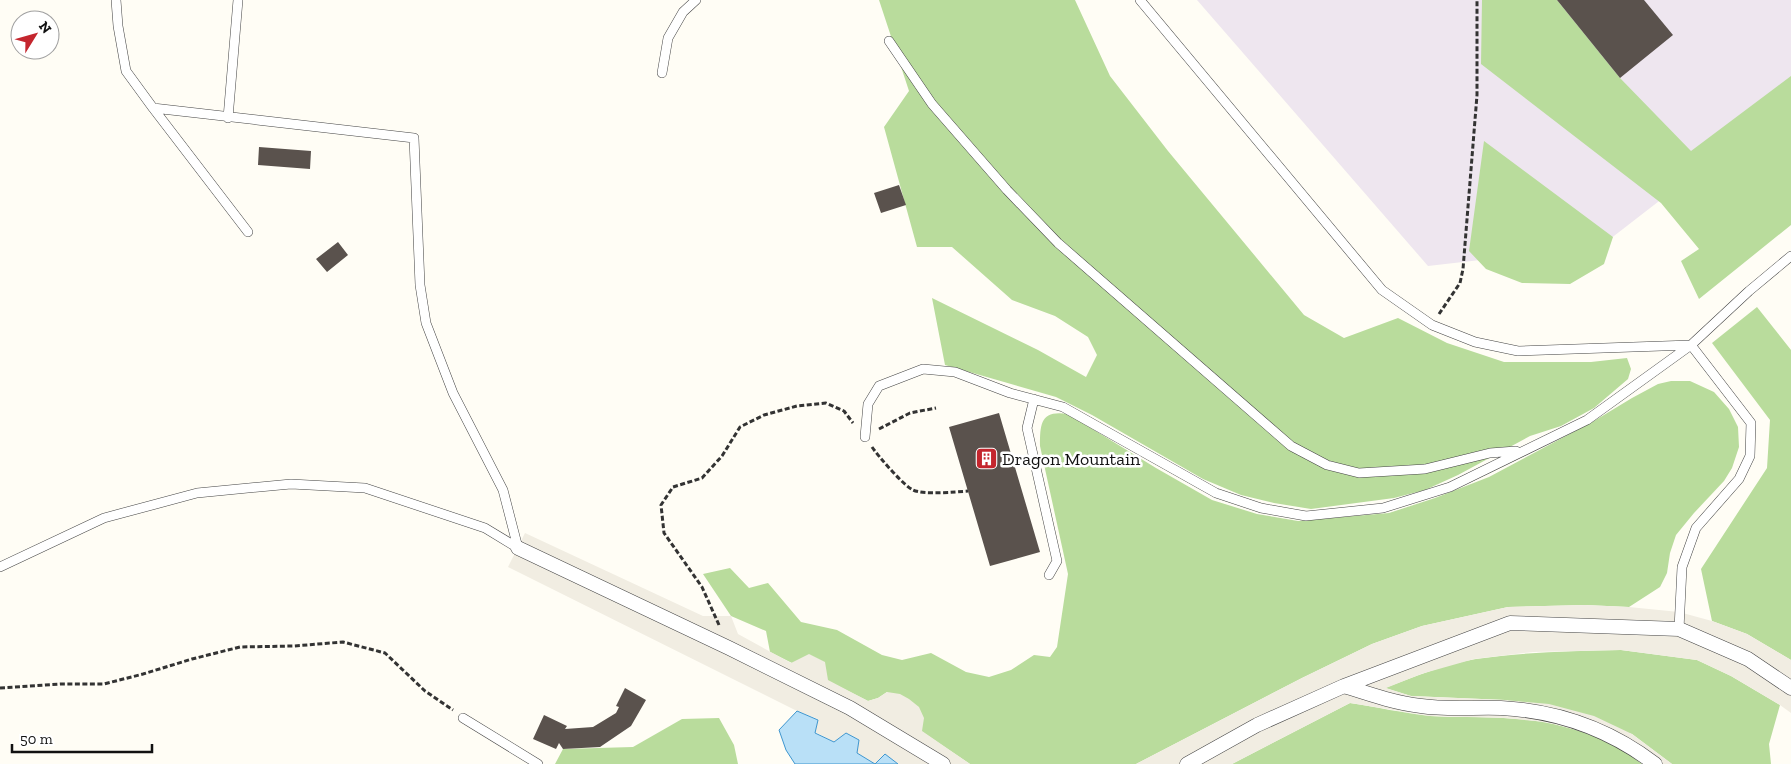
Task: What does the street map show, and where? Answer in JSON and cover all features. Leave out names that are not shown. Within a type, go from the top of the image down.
[{"type":"street","points":[[518,548],[730,648],[850,708],[943,764]]},
{"type":"street","points":[[1186,764],[1257,725],[1344,686],[1510,623],[1679,629],[1748,659],[1791,688]]},
{"type":"street","points":[[1344,686],[1382,698],[1422,707],[1502,708],[1540,712],[1587,724],[1609,734],[1655,764]]},
{"type":"lane","points":[[116,0],[118,26],[126,71],[248,232]]},
{"type":"lane","points":[[228,118],[238,0]]},
{"type":"lane","points":[[662,73],[668,38],[683,12],[696,0]]},
{"type":"lane","points":[[1140,0],[1382,290],[1432,325],[1475,342],[1518,351],[1691,346]]},
{"type":"lane","points":[[889,41],[932,104],[1007,190],[1058,243],[1291,446],[1327,465],[1359,473],[1425,469],[1490,452],[1521,451]]},
{"type":"lane","points":[[154,108],[414,138],[420,285],[426,323],[454,393],[503,490],[518,548]]},
{"type":"lane","points":[[865,437],[868,404],[879,386],[923,370],[955,372],[1010,393],[1063,407],[1216,493],[1261,508],[1306,516],[1383,508],[1450,486],[1587,420],[1691,346],[1749,291],[1791,256]]},
{"type":"lane","points":[[1679,629],[1682,567],[1696,528],[1739,479],[1750,456],[1751,423],[1691,346]]},
{"type":"lane","points":[[1034,399],[1027,428],[1057,561],[1050,575]]},
{"type":"lane","points":[[0,567],[7,562],[104,518],[197,493],[291,484],[365,488],[485,528],[518,548]]},
{"type":"lane","points":[[464,718],[538,764]]},
{"type":"path","points":[[1432,325],[1460,283],[1463,269],[1477,95],[1477,0]]},
{"type":"path","points":[[730,648],[702,587],[664,533],[661,505],[673,487],[702,478],[722,456],[740,427],[764,415],[797,406],[826,402],[844,411],[880,459],[913,490],[928,493],[968,491]]},
{"type":"path","points":[[865,437],[910,413],[936,408]]},
{"type":"path","points":[[0,688],[60,684],[104,684],[240,646],[294,646],[343,642],[385,653],[425,691],[464,718]]},
{"type":"shaded area","points":[[1197,0],[1791,0],[1791,99],[1601,246],[1428,266]]},
{"type":"shaded area","points":[[525,533],[703,616],[731,616],[738,634],[791,663],[809,654],[825,662],[828,680],[868,701],[878,698],[887,692],[900,694],[919,707],[924,718],[922,731],[970,764],[898,764],[885,754],[875,764],[857,753],[859,740],[846,733],[834,742],[815,732],[818,719],[797,711],[508,567]]},
{"type":"shaded area","points":[[1585,605],[1679,612],[1712,621],[1747,634],[1791,660],[1791,713],[1731,676],[1697,660],[1621,650],[1533,652],[1474,659],[1421,674],[1386,688],[1411,696],[1549,704],[1594,716],[1632,734],[1672,764],[1642,764],[1627,752],[1591,734],[1546,722],[1504,718],[1430,716],[1350,703],[1232,764],[1136,764],[1372,644],[1422,626],[1508,607]]},
{"type":"green space","points":[[879,0],[1075,0],[1110,76],[1168,151],[1304,315],[1344,338],[1398,318],[1447,343],[1504,362],[1591,362],[1627,358],[1631,369],[1628,379],[1594,408],[1561,426],[1530,436],[1458,475],[1425,490],[1394,498],[1311,509],[1241,495],[1203,479],[1092,415],[1056,397],[945,365],[932,298],[1038,350],[1086,377],[1097,355],[1088,337],[1055,316],[1012,300],[952,247],[917,247],[884,127],[909,91]]},
{"type":"green space","points":[[1482,0],[1557,0],[1620,78],[1691,151],[1791,76],[1791,225],[1699,299],[1681,261],[1699,249],[1661,203],[1481,64]]},
{"type":"green space","points":[[1484,141],[1613,237],[1604,264],[1570,284],[1522,283],[1486,269],[1469,251]]},
{"type":"green space","points":[[1757,307],[1791,350],[1791,660],[1747,634],[1712,621],[1701,569],[1767,468],[1770,420],[1712,343]]},
{"type":"green space","points":[[1671,381],[1690,381],[1714,392],[1729,409],[1738,427],[1739,447],[1732,468],[1724,481],[1676,535],[1670,553],[1667,573],[1660,587],[1629,607],[1585,605],[1508,607],[1422,626],[1372,644],[1136,764],[970,764],[921,731],[887,692],[878,698],[868,701],[770,652],[766,631],[731,616],[703,574],[730,568],[749,588],[768,583],[801,622],[837,630],[882,655],[902,660],[931,653],[966,672],[989,677],[1011,670],[1034,655],[1050,657],[1057,647],[1068,574],[1040,446],[1042,425],[1047,416],[1059,413],[1068,414],[1212,500],[1257,514],[1298,521],[1389,513],[1435,498],[1489,477],[1594,421],[1658,384]]},
{"type":"green space","points":[[1621,650],[1697,660],[1731,676],[1780,705],[1769,744],[1771,764],[1672,764],[1632,734],[1505,700],[1411,696],[1385,688],[1441,667],[1476,659],[1530,653]]},
{"type":"green space","points":[[1350,703],[1430,716],[1494,717],[1558,725],[1594,736],[1627,753],[1642,764],[1232,764]]},
{"type":"green space","points":[[719,718],[734,745],[738,764],[555,764],[563,749],[633,747],[682,719]]},
{"type":"water","points":[[797,711],[818,720],[815,733],[834,742],[846,733],[859,740],[857,753],[875,764],[795,764],[786,750],[779,730]]},
{"type":"water","points":[[885,754],[898,764],[875,764]]},
{"type":"building","points":[[1557,0],[1644,0],[1673,35],[1620,78]]},
{"type":"building","points":[[259,147],[311,151],[310,169],[258,165]]},
{"type":"building","points":[[899,185],[906,205],[881,213],[874,193]]},
{"type":"building","points":[[338,242],[348,255],[327,272],[316,259]]},
{"type":"building","name":"Dragon Mountain","points":[[999,413],[1040,552],[990,566],[949,427]]},
{"type":"building","points":[[625,688],[646,700],[631,726],[600,747],[563,749],[559,743],[556,749],[533,739],[544,715],[567,726],[565,729],[593,727],[616,713],[619,707],[616,706]]},
{"type":"place","name":"Dragon Mountain","points":[[986,459]]}]
